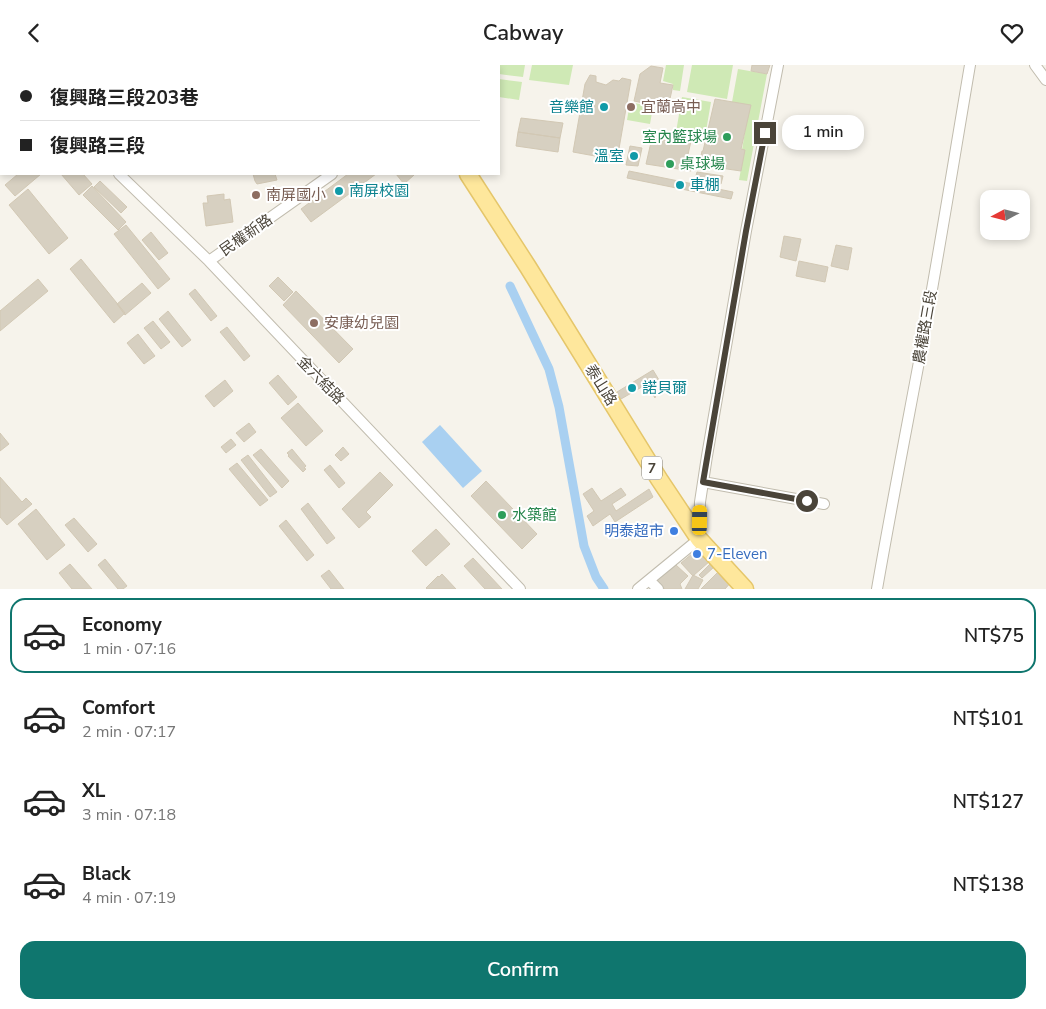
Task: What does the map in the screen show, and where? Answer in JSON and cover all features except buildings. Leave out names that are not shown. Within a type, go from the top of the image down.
[{"type":"main road","name":"泰山路","points":[[469,175],[659,479],[699,539],[745,589]]},
{"type":"street","points":[[638,589],[699,539],[700,502],[703,482],[746,231],[778,65]]},
{"type":"street","name":"農權路三段","points":[[877,589],[948,200],[970,65]]},
{"type":"street","points":[[1035,65],[1046,80]]},
{"type":"street","name":"金六結路","points":[[120,175],[209,261],[520,589]]},
{"type":"street","name":"民權新路","points":[[209,261],[331,175]]},
{"type":"street","points":[[703,482],[824,504]]},
{"type":"street","points":[[649,580],[658,589]]},
{"type":"green space","points":[[500,65],[525,65],[523,77],[500,74]]},
{"type":"green space","points":[[532,65],[573,65],[569,85],[529,80]]},
{"type":"green space","points":[[666,65],[684,65],[680,91],[673,90],[673,84],[663,81]]},
{"type":"green space","points":[[692,65],[733,65],[727,99],[687,92]]},
{"type":"green space","points":[[738,69],[767,74],[747,181],[739,180],[749,106],[732,102]]},
{"type":"green space","points":[[500,79],[522,82],[519,100],[500,97]]},
{"type":"green space","points":[[682,97],[711,102],[705,137],[676,132]]},
{"type":"green space","points":[[630,102],[653,107],[650,124],[627,120]]},
{"type":"water","points":[[440,425],[482,471],[463,488],[422,442]]},
{"type":"waterway","points":[[510,286],[549,369],[559,407],[584,546],[596,577],[604,589]]},
{"type":"place","name":"音樂館","points":[[604,107]]},
{"type":"place","name":"宜蘭高中","points":[[631,107]]},
{"type":"place","name":"室內籃球場","points":[[727,137]]},
{"type":"place","name":"溫室","points":[[634,156]]},
{"type":"place","name":"桌球場","points":[[670,164]]},
{"type":"place","name":"車棚","points":[[680,185]]},
{"type":"place","name":"南屏校園","points":[[339,191]]},
{"type":"place","name":"南屏國小","points":[[256,195]]},
{"type":"place","name":"安康幼兒園","points":[[314,323]]},
{"type":"place","name":"諾貝爾","points":[[632,388]]},
{"type":"place","name":"水築館","points":[[502,515]]},
{"type":"place","name":"明泰超市","points":[[674,531]]},
{"type":"place","name":"7-Eleven","points":[[697,554]]},
{"type":"route","points":[[765,133],[706,456],[703,482],[807,501]]}]
